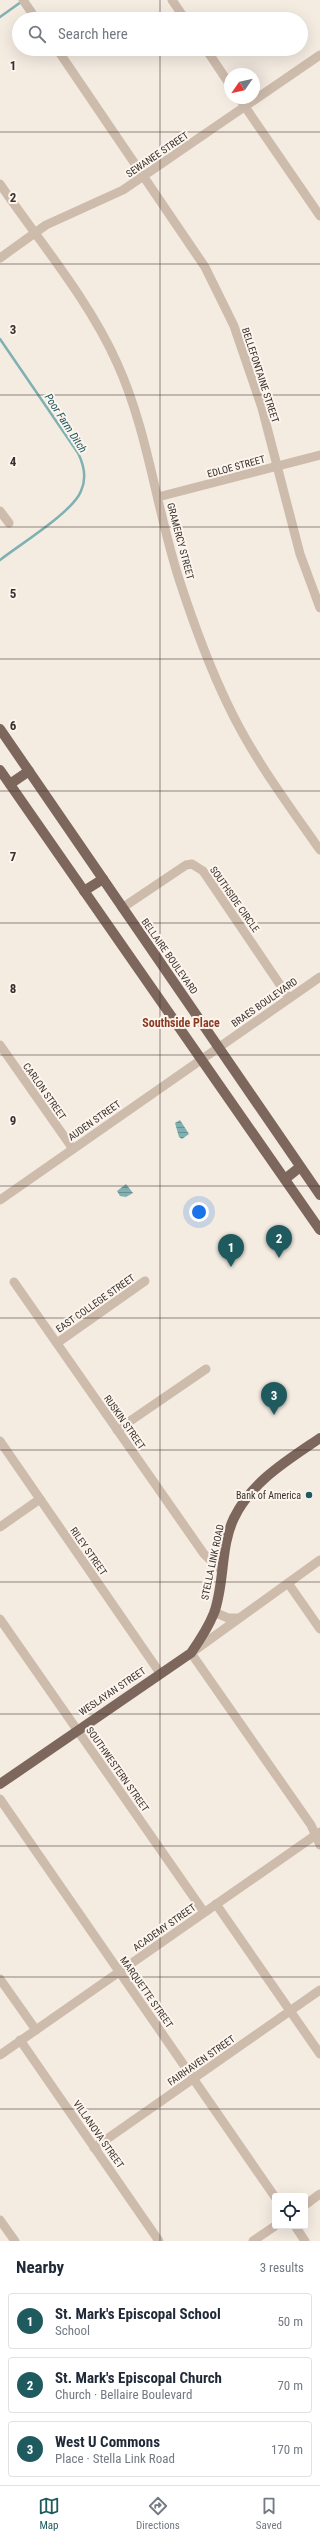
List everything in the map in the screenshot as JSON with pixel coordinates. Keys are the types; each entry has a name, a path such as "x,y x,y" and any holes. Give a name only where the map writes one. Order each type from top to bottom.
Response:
{"main road":[{"name":"BELLAIRE BOULEVARD","path":"0,729 320,1195"},
{"path":"0,770 320,1230"},
{"path":"10,784 29,771"},
{"path":"84,891 102,879"},
{"path":"284,1179 300,1167"},
{"name":"STELLA LINK ROAD","path":"191,1653 205,1633 214,1612 234,1518 247,1498 268,1475 320,1438"},
{"name":"WESLAYAN STREET","path":"0,1784 191,1653"}],"street":[{"path":"23,0 31,12"},
{"path":"172,0 180,12"},
{"name":"SEWANEE STREET","path":"0,258 46,225 107,199 144,176 320,55"},
{"name":"BELLEFONTAINE STREET","path":"62,56 205,268 234,326 262,408 300,554 320,608"},
{"path":"211,56 224,76"},
{"path":"243,104 320,216"},
{"name":"GRAMERCY STREET","path":"0,184 87,308 117,363 139,425 181,584 202,648 228,706 269,777 320,850"},
{"name":"EDLOE STREET","path":"158,498 320,455"},
{"path":"0,510 9,523"},
{"name":"SOUTHSIDE CIRCLE","path":"122,908 186,865 198,867 289,998"},
{"name":"BRAES BOULEVARD","path":"201,1059 320,977"},
{"name":"CARLON STREET","path":"0,1045 73,1149"},
{"name":"AUDEN STREET","path":"0,1200 201,1059"},
{"name":"EAST COLLEGE STREET","path":"57,1343 145,1281"},
{"name":"RUSKIN STREET","path":"14,1282 204,1554 222,1571"},
{"path":"117,1430 206,1369"},
{"name":"RILEY STREET","path":"0,1441 160,1673"},
{"path":"0,1527 40,1500"},
{"name":"WESLAYAN STREET","path":"191,1653 320,1560"},
{"path":"288,1583 320,1629"},
{"path":"214,1612 228,1618 238,1618"},
{"name":"SOUTHWESTERN STREET","path":"0,1619 204,1912"},
{"path":"191,1653 318,1833 320,1845"},
{"name":"MARQUETTE STREET","path":"0,1799 272,2193"},
{"name":"ACADEMY STREET","path":"0,2055 318,1833"},
{"path":"216,1904 320,2054"},
{"path":"0,1979 36,2030"},
{"name":"FAIRHAVEN STREET","path":"94,2148 320,1990"},
{"name":"VILLANOVA STREET","path":"20,2040 159,2241"},
{"path":"308,2203 320,2194"},
{"path":"0,2220 15,2241"},
{"path":"253,2241 272,2228"},
{"path":"297,2229 305,2241"}],"water":[{"path":"180,1120 189,1134 182,1139 179,1137 175,1123"},
{"path":"126,1184 133,1193 126,1197 120,1196 117,1191"}],"waterway":[{"path":"0,17 21,2"},
{"name":"Poor Farm Ditch","path":"0,339 78,453 82,462 84,476 81,491 68,509 45,528 0,560"}],"place":[{"name":"St. Mark's Episcopal Church","path":"279,1258"},
{"name":"St. Mark's Episcopal School","path":"231,1267"},
{"name":"West U Commons","path":"274,1415"},
{"name":"Bank of America","path":"309,1495"}],"district":[{"name":"Southside Place","path":"181,1023"}]}
